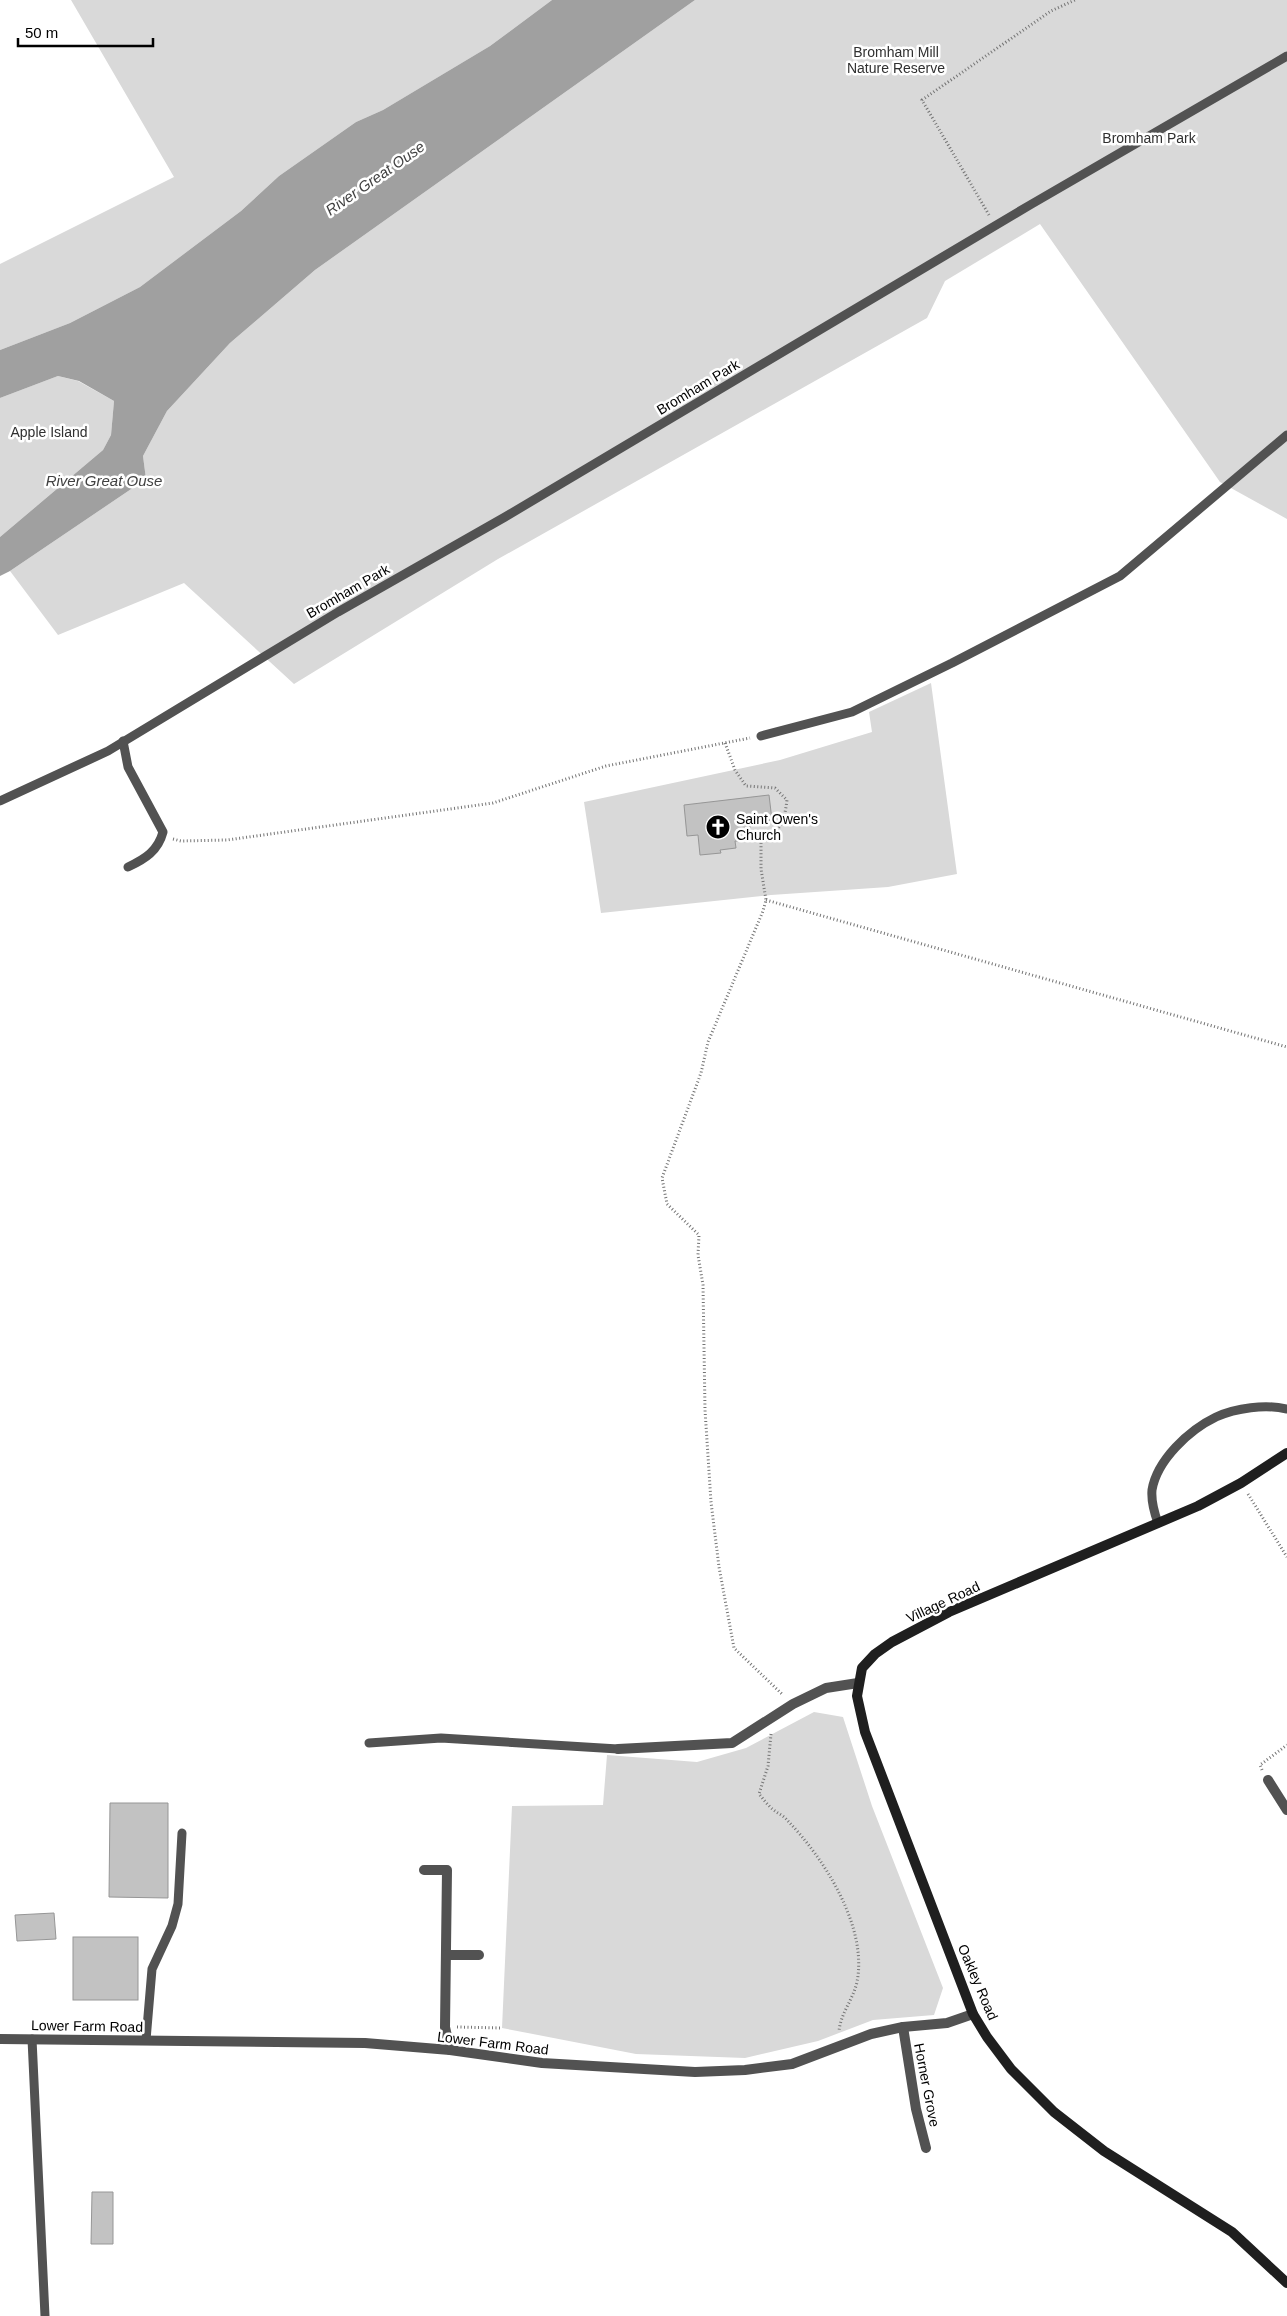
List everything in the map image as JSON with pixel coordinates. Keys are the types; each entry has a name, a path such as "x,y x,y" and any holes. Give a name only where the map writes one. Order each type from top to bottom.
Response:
{"street":[{"name":"Village Road","path":"858,1683 862,1668 875,1654 892,1642 949,1612 1198,1506 1241,1483 1287,1453"},
{"path":"618,1749 732,1743 793,1704 826,1688 858,1683"},
{"name":"Oakley Road","path":"858,1683 857,1696 865,1732 973,2014 1011,2069 1054,2112 1104,2150 1232,2232 1287,2282"},
{"path":"1268,1780 1287,1810"},
{"path":"424,1870 448,1870 446,2026 450,2050"},
{"path":"446,1955 479,1956"},
{"name":"Lower Farm Road","path":"0,2039 365,2043 450,2050 542,2063 695,2072 745,2070 792,2064 839,2048 871,2034 903,2027 947,2023 973,2014"},
{"name":"Horner Grove","path":"903,2027 916,2110 926,2148"}],"lane":[{"name":"Bromham Park","path":"0,801 123,742 338,612 676,417 995,226 1287,56"},
{"path":"760,736 852,712 952,663 1120,576 1287,435"},
{"path":"123,742 128,767 163,832 160,841 152,853 128,867"},
{"path":"1158,1524 1152,1505 1155,1477 1167,1458 1182,1442 1216,1418 1235,1411 1261,1407 1287,1409"},
{"path":"369,1743 441,1738 618,1749"},
{"path":"146,2040 152,1969 172,1926 178,1904 182,1833"},
{"path":"32,2039 45,2316"}],"path":[{"path":"995,226 922,100 1051,11 1075,0"},
{"path":"163,832 171,838 181,841 226,840 492,803 606,766 760,736"},
{"path":"724,743 735,770 746,786 775,788 787,800 785,820 774,834 761,842 761,869 766,900 763,911 708,1042 701,1073 662,1178 667,1204 699,1234 698,1255 703,1285 705,1410 711,1502 719,1567 734,1648 793,1704"},
{"path":"766,900 1287,1046"},
{"path":"1241,1483 1287,1557"},
{"path":"769,1720 771,1740 768,1766 760,1794 773,1810 786,1818 818,1857 847,1908 858,1953 857,1983 840,2024 839,2048"},
{"path":"1268,1780 1260,1766 1287,1745"},
{"path":"446,2026 502,2028"}],"green space":[{"path":"71,0 552,0 490,46 383,110 356,122 279,176 241,211 140,287 70,323 0,350 0,264 174,177"},
{"name":"Bromham Mill Nature Reserve","path":"695,0 1287,0 1287,519 1220,482 1040,224 945,281 927,318 498,559 294,684 184,583 58,635 10,571 146,479 143,456 167,411 230,343 315,270"},
{"name":"Apple Island","path":"58,376 78,381 114,401 111,435 103,450 0,537 0,398"},
{"path":"931,683 957,874 888,887 771,895 601,913 584,802 780,760 872,732 869,712"},
{"path":"814,1712 843,1717 872,1806 943,1988 934,2015 873,2020 818,2041 745,2058 636,2054 502,2028 512,1806 603,1805 607,1755 697,1762 746,1748"}],"water":[{"name":"River Great Ouse","path":"552,0 695,0 315,270 230,343 167,411 143,456 146,479 0,576 0,537 103,450 111,435 114,401 79,381 58,376 0,398 0,350 70,323 140,287 241,211 279,176 356,122 383,110 490,46"}],"building":[{"name":"Saint Owen's Church","path":"769,795 772,820 750,823 750,830 738,832 739,841 735,841 736,848 720,850 721,853 700,855 698,835 687,836 684,805"},
{"path":"110,1803 168,1803 168,1898 109,1897"},
{"path":"54,1913 56,1939 17,1941 15,1915"},
{"path":"73,1937 138,1937 138,2000 73,2000"},
{"path":"92,2192 113,2192 113,2244 91,2244"}],"place":[{"name":"Saint Owen's Church","path":"718,827"}]}
